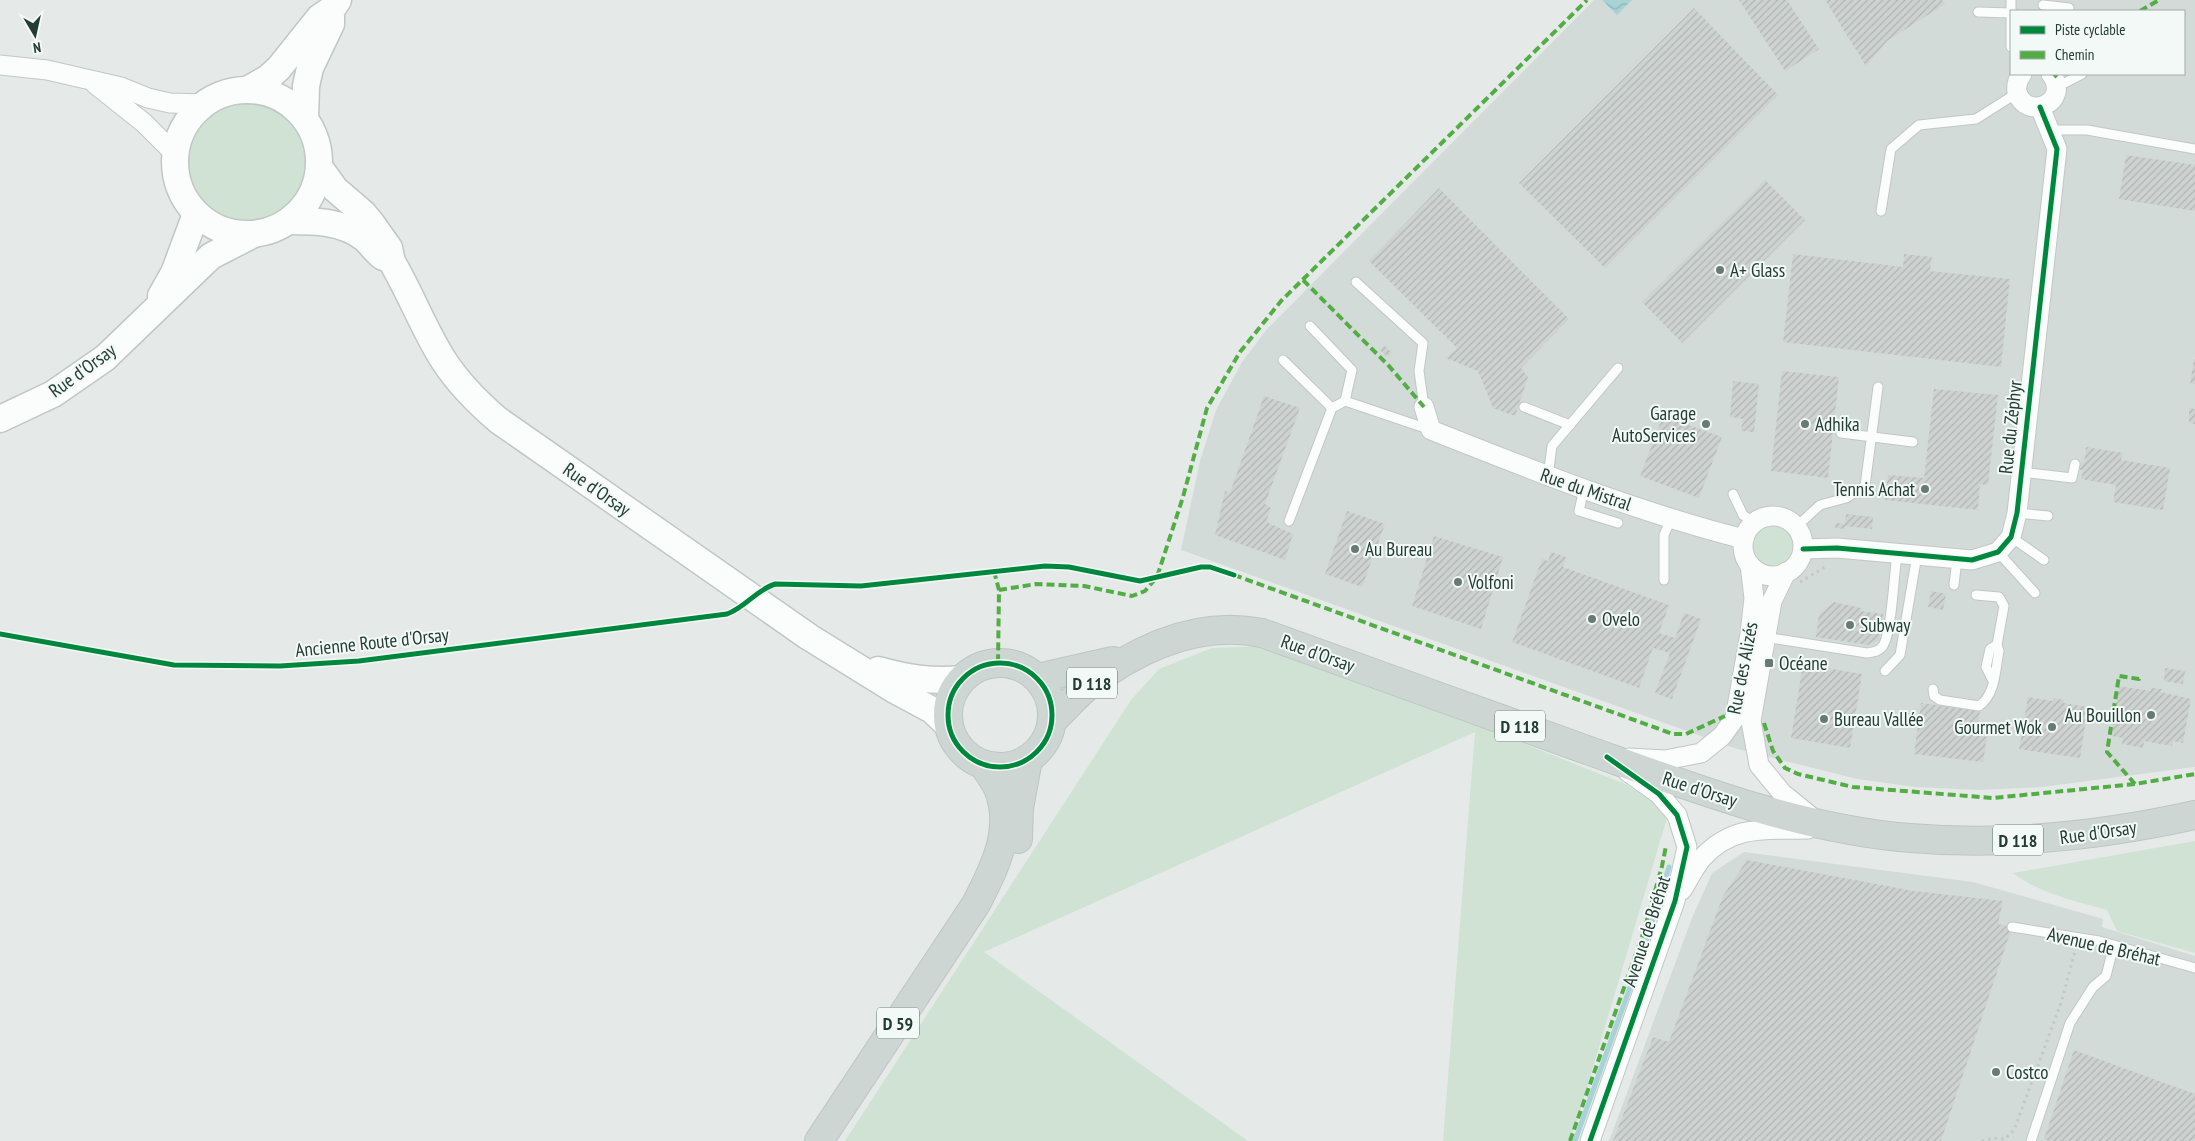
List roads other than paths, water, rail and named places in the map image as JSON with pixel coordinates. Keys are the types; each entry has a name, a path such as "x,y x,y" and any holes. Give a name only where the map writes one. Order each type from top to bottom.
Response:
{"main road":[{"path":"247,90 268,78 294,52 319,18 336,4"},
{"path":"306,119 306,86 310,68 331,24 336,4"},
{"path":"155,308 184,284 211,256 252,235 273,230 289,221 308,201 315,188 320,168 319,150 314,134 306,119 287,101 269,93 247,90 223,93 204,104 190,117 180,135 175,154 175,176 182,194 196,214 212,226 231,233 252,235"},
{"name":"Rue d'Orsay","path":"320,168 335,189 363,213 372,224 388,248 392,262 443,360 461,385 480,405 498,420 809,637 856,664 893,690 932,710 948,725"},
{"path":"155,308 174,273 196,214"},
{"path":"289,221 324,222 350,230 362,237 380,255 392,262"},
{"name":"Rue d'Orsay","path":"0,419 53,394 105,358 155,308"},
{"name":"Rue d'Orsay","path":"1038,678 1138,654 1195,632 1241,628 1262,632 1718,796 1831,826 1909,838 2003,841 2060,838 2156,824 2195,815"},
{"name":"Rue d'Orsay","path":"1052,721 1087,686 1138,654"},
{"path":"998,662 1026,669 1038,678 1050,698 1052,721 1042,748 1028,759 1014,765 999,767 984,765 971,759 960,750 952,738 948,725 948,708 952,692 961,679 972,670 984,664 998,662"},
{"name":"Rue d'Orsay","path":"856,664 914,679 937,681 961,679"},
{"name":"D 59","path":"976,904 1006,869 1018,838 1019,808 1028,759"},
{"name":"D 59","path":"819,1141 976,904 996,865 1004,837 1002,808 998,789 984,765"}],"street":[{"path":"0,66 47,70 170,103 204,104"},
{"path":"2021,75 2017,82 2018,93 2024,103 2029,106 2040,107 2054,98 2054,80"},
{"path":"90,80 144,123 175,154"},
{"name":"Rue du Zéphyr","path":"1998,552 2011,538 2017,513 2057,149 2040,107"},
{"path":"1424,407 1431,430"},
{"name":"Rue du Mistral","path":"1431,430 1584,489 1671,518 1744,539"},
{"path":"1781,517 1796,527 1800,534 1803,549 1792,578 1767,575 1750,565 1746,557 1744,539 1754,523 1762,518 1781,517"},
{"path":"1803,549 1837,548 1972,560 1998,552"},
{"name":"Rue des Alizés","path":"1607,757 1664,760 1701,753 1722,736 1735,718 1750,634 1754,598 1750,565"},
{"name":"Rue des Alizés","path":"1792,578 1772,601 1764,637 1751,721 1759,765 1782,793 1831,826"},
{"name":"Avenue de Bréhat","path":"1590,1141 1675,901 1687,847 1677,816 1659,794 1607,757"},
{"name":"Avenue de Bréhat","path":"1675,901 1702,858 1722,839 1741,832 1755,830 1831,826"}],"lane":[{"path":"2043,5 2069,8"},
{"path":"1978,12 2010,12"},
{"path":"2054,80 2077,75"},
{"path":"1882,211 1891,150 1919,125 1976,119 2018,93"},
{"path":"2049,130 2087,130 2195,148"},
{"path":"1356,282 1423,343 1419,371 1424,407"},
{"path":"1290,521 1332,408 1344,401 1352,370 1310,326"},
{"path":"1284,360 1332,408"},
{"path":"1548,476 1552,446 1618,368"},
{"path":"1796,527 1820,505 1846,498 1865,486 1878,387"},
{"name":"Rue du Mistral","path":"1344,401 1431,430"},
{"path":"1524,407 1570,426"},
{"path":"1841,433 1913,442"},
{"path":"2020,472 2072,478 2075,464"},
{"path":"1584,489 1578,511 1618,523"},
{"path":"1733,494 1743,515 1754,523"},
{"path":"2017,513 2048,516"},
{"path":"1664,580 1664,535 1671,518"},
{"path":"2011,538 2044,560"},
{"path":"1998,552 2035,593"},
{"path":"1764,637 1867,653 1877,651 1884,645 1897,554"},
{"path":"1885,671 1900,655 1917,555"},
{"path":"1954,585 1958,559"},
{"path":"1933,689 1934,696 1940,700 1979,706 1988,700 1999,651 1997,645 2004,606 1999,597 1976,595"},
{"name":"Avenue de Bréhat","path":"2012,927 2114,945 2195,968"},
{"path":"2031,1141 2070,1023 2093,987 2106,976 2114,945"}],"water":[{"path":"1602,0 1632,0 1617,15"}],"waterway":[{"path":"1575,1141 1642,954 1669,867"}],"place":[{"name":"A+ Glass","path":"1720,270"},
{"name":"Garage AutoServices","path":"1706,424"},
{"name":"Adhika","path":"1805,424"},
{"name":"Tennis Achat","path":"1925,489"},
{"name":"Au Bureau","path":"1355,549"},
{"name":"Volfoni","path":"1458,582"},
{"name":"Ovelo","path":"1592,619"},
{"name":"Subway","path":"1850,625"},
{"name":"Océane","path":"1769,663"},
{"name":"Au Bouillon","path":"2151,715"},
{"name":"Bureau Vallée","path":"1824,719"},
{"name":"Gourmet Wok","path":"2052,727"},
{"name":"Costco","path":"1996,1072"}]}
